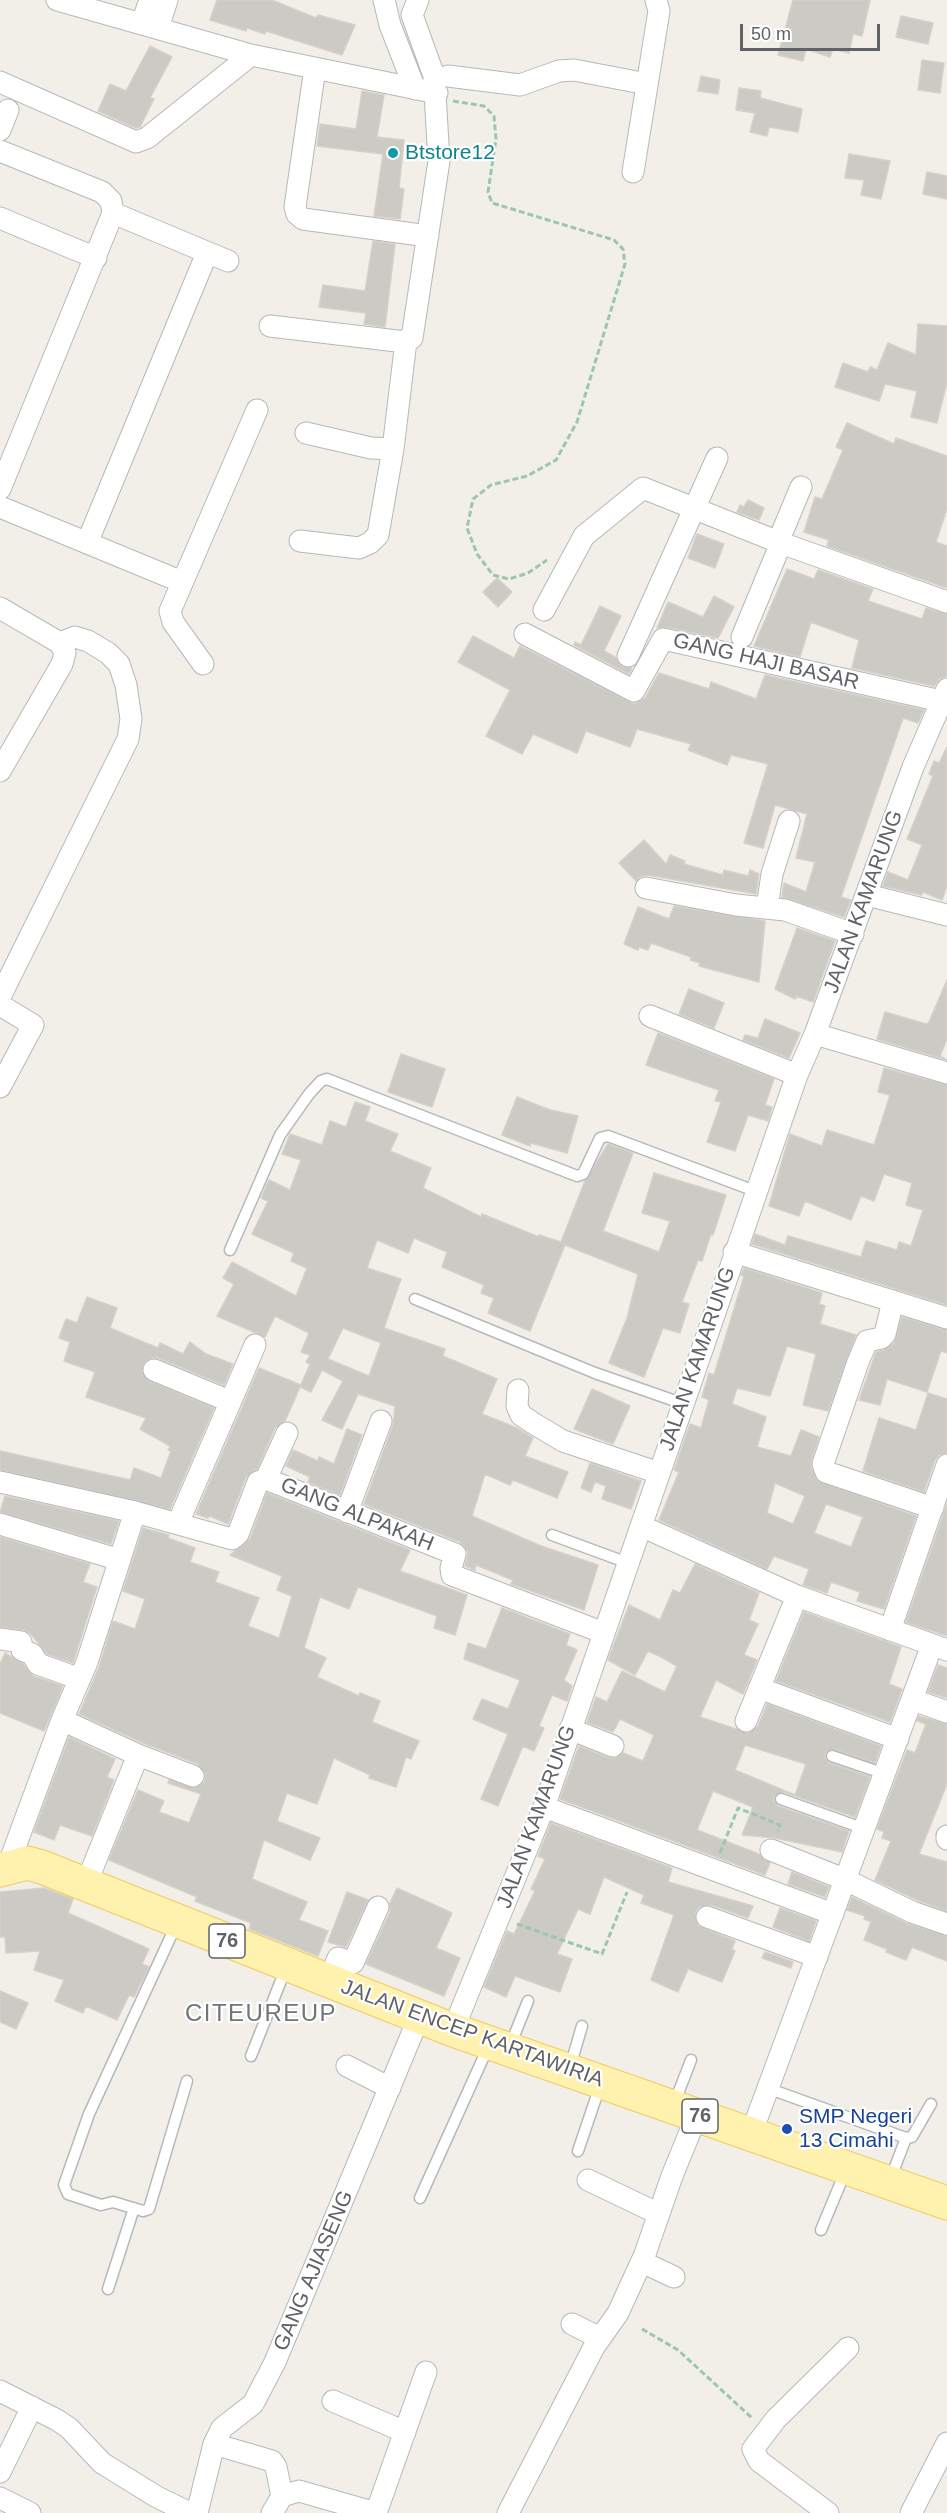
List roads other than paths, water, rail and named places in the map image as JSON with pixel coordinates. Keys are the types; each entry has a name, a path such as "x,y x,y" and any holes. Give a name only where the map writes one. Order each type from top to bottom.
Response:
{"main road":[{"name":"JALAN ENCEP KARTAWIRIA","path":"4,1868 27,1863 86,1884 453,2030 947,2203"}],"street":[{"path":"57,0 251,55 415,89 441,90 520,85 559,71 574,70 647,84"},
{"path":"150,0 150,25"},
{"path":"150,25 167,0"},
{"path":"384,0 390,25 415,89"},
{"path":"300,541 359,548 370,543 378,535 393,449 406,341 414,332 439,161 441,90 412,15 418,0"},
{"path":"633,172 659,11 656,0"},
{"path":"217,45 230,62 230,71"},
{"path":"0,82 136,142 147,138 251,55"},
{"path":"315,69 295,207 297,214 303,219 428,236"},
{"path":"0,130 8,110"},
{"path":"0,151 102,192 111,201 113,213 0,489"},
{"path":"113,213 228,261"},
{"path":"0,218 96,258"},
{"path":"87,543 207,253"},
{"path":"270,326 406,341"},
{"path":"203,664 170,615 182,582 257,410"},
{"path":"306,433 371,448 393,449"},
{"path":"628,656 717,458"},
{"path":"742,637 801,487"},
{"path":"544,610 584,536 643,488 780,542 947,602"},
{"path":"0,507 182,582"},
{"path":"0,608 60,643 65,653 62,664 0,771"},
{"name":"GANG HAJI BASAR","path":"525,634 634,691 663,639 944,695"},
{"path":"0,997 128,739 131,718 126,685 119,664 108,653 75,637 60,643"},
{"name":"JALAN KAMARUNG","path":"453,2030 544,1807 684,1404 755,1191 797,1075 815,1034 944,695"},
{"path":"767,908 772,874 789,822"},
{"path":"646,888 785,910 853,934"},
{"path":"867,895 947,915"},
{"path":"0,1005 33,1025 0,1087"},
{"path":"650,1016 797,1075"},
{"path":"815,1034 947,1072"},
{"path":"735,1252 947,1318"},
{"path":"893,1300 885,1334 881,1338 867,1341 858,1362 824,1464 826,1472 933,1508"},
{"path":"178,1523 255,1345"},
{"path":"154,1370 229,1401"},
{"path":"518,1390 517,1406 521,1415 533,1424 563,1441 659,1473"},
{"path":"347,1512 381,1421"},
{"path":"266,1479 287,1433"},
{"path":"890,1630 947,1465"},
{"name":"GANG ALPAKAH","path":"0,1482 135,1512 235,1539 258,1482 266,1479 455,1554 451,1568 452,1575 604,1633"},
{"path":"4,1868 80,1679 135,1512"},
{"path":"0,1524 120,1560"},
{"path":"641,1526 797,1596 940,1648 913,1700 750,2134"},
{"path":"746,1720 797,1596"},
{"path":"0,1639 21,1642 22,1650 32,1654 38,1664 80,1679"},
{"path":"759,1688 898,1739"},
{"path":"913,1700 947,1712"},
{"path":"62,1720 138,1755 193,1776"},
{"path":"570,1729 613,1746"},
{"path":"86,1884 138,1755"},
{"path":"544,1807 833,1914"},
{"path":"771,1850 846,1880 912,1912 947,1924"},
{"path":"328,1981 338,1958 353,1963 378,1907"},
{"path":"706,1917 817,1957"},
{"name":"GANG AJIASENG","path":"197,2513 214,2444 222,2428 253,2404 275,2362 419,2017"},
{"path":"347,2066 390,2088"},
{"path":"508,2513 600,2338 618,2313 642,2262 659,2214 685,2111"},
{"path":"588,2180 659,2214"},
{"path":"642,2262 674,2277"},
{"path":"572,2324 600,2338"},
{"path":"828,2513 754,2456 753,2449 766,2431 848,2348"},
{"path":"214,2444 272,2461 297,2502 376,2513 426,2372"},
{"path":"0,2391 69,2428 102,2463 155,2505 190,2513"},
{"path":"333,2401 405,2432"},
{"path":"0,2472 32,2407"},
{"path":"911,2513 947,2445"},
{"path":"0,2498 30,2513"}],"lane":[{"path":"230,1250 280,1135 309,1094 321,1081 327,1079 578,1176 583,1174 600,1138 608,1136 755,1191"},
{"path":"416,1299 595,1373 684,1404"},
{"path":"552,1535 628,1563"},
{"path":"832,1756 885,1774"},
{"path":"781,1799 865,1829"},
{"path":"178,1921 89,2114 64,2185 68,2194 95,2204 113,2202 147,2211 187,2081"},
{"path":"251,2056 287,1965"},
{"path":"420,2198 499,2046 528,2001"},
{"path":"569,2071 582,2026"},
{"path":"685,2111 691,2060"},
{"path":"578,2151 602,2082"},
{"path":"767,2088 906,2138 912,2138 931,2104"},
{"path":"890,2182 906,2138"},
{"path":"820,2230 847,2167"},
{"path":"108,2289 134,2208"}],"place":[{"name":"Btstore12","path":"393,153"},
{"name":"SMP Negeri 13 Cimahi","path":"787,2129"}],"district":[{"name":"CITEUREUP","path":"261,2014"}]}
